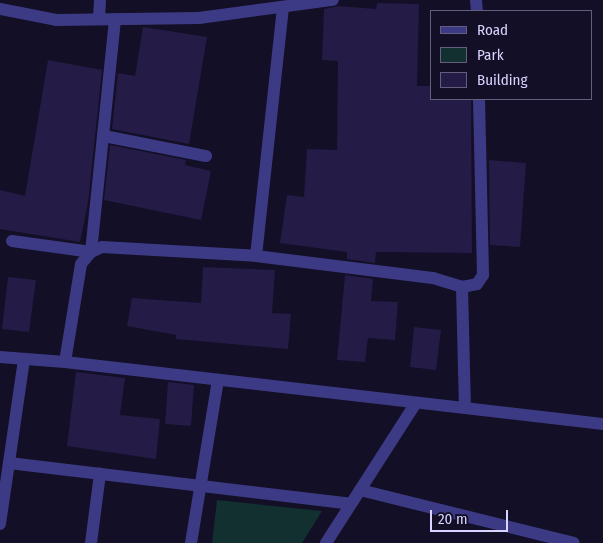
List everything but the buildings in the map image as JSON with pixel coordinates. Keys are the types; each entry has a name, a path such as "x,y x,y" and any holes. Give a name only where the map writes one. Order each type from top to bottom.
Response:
{"street":[{"path":"98,19 100,0"},
{"path":"0,9 56,20 199,18 257,5 283,7 333,0"},
{"path":"256,256 283,7"},
{"path":"65,362 81,264 90,252 104,136 115,19"},
{"path":"12,241 90,252 102,247 256,256 433,278 462,287 477,284 484,275 479,100"},
{"path":"104,136 206,156"},
{"path":"462,287 464,408"},
{"path":"0,357 65,362 603,424"},
{"path":"0,524 24,358"},
{"path":"191,543 218,380"},
{"path":"326,543 416,403"},
{"path":"9,463 351,504"},
{"path":"91,543 100,474"},
{"path":"360,490 574,543"}],"green space":[{"path":"217,500 322,511 302,543 212,543"}]}
